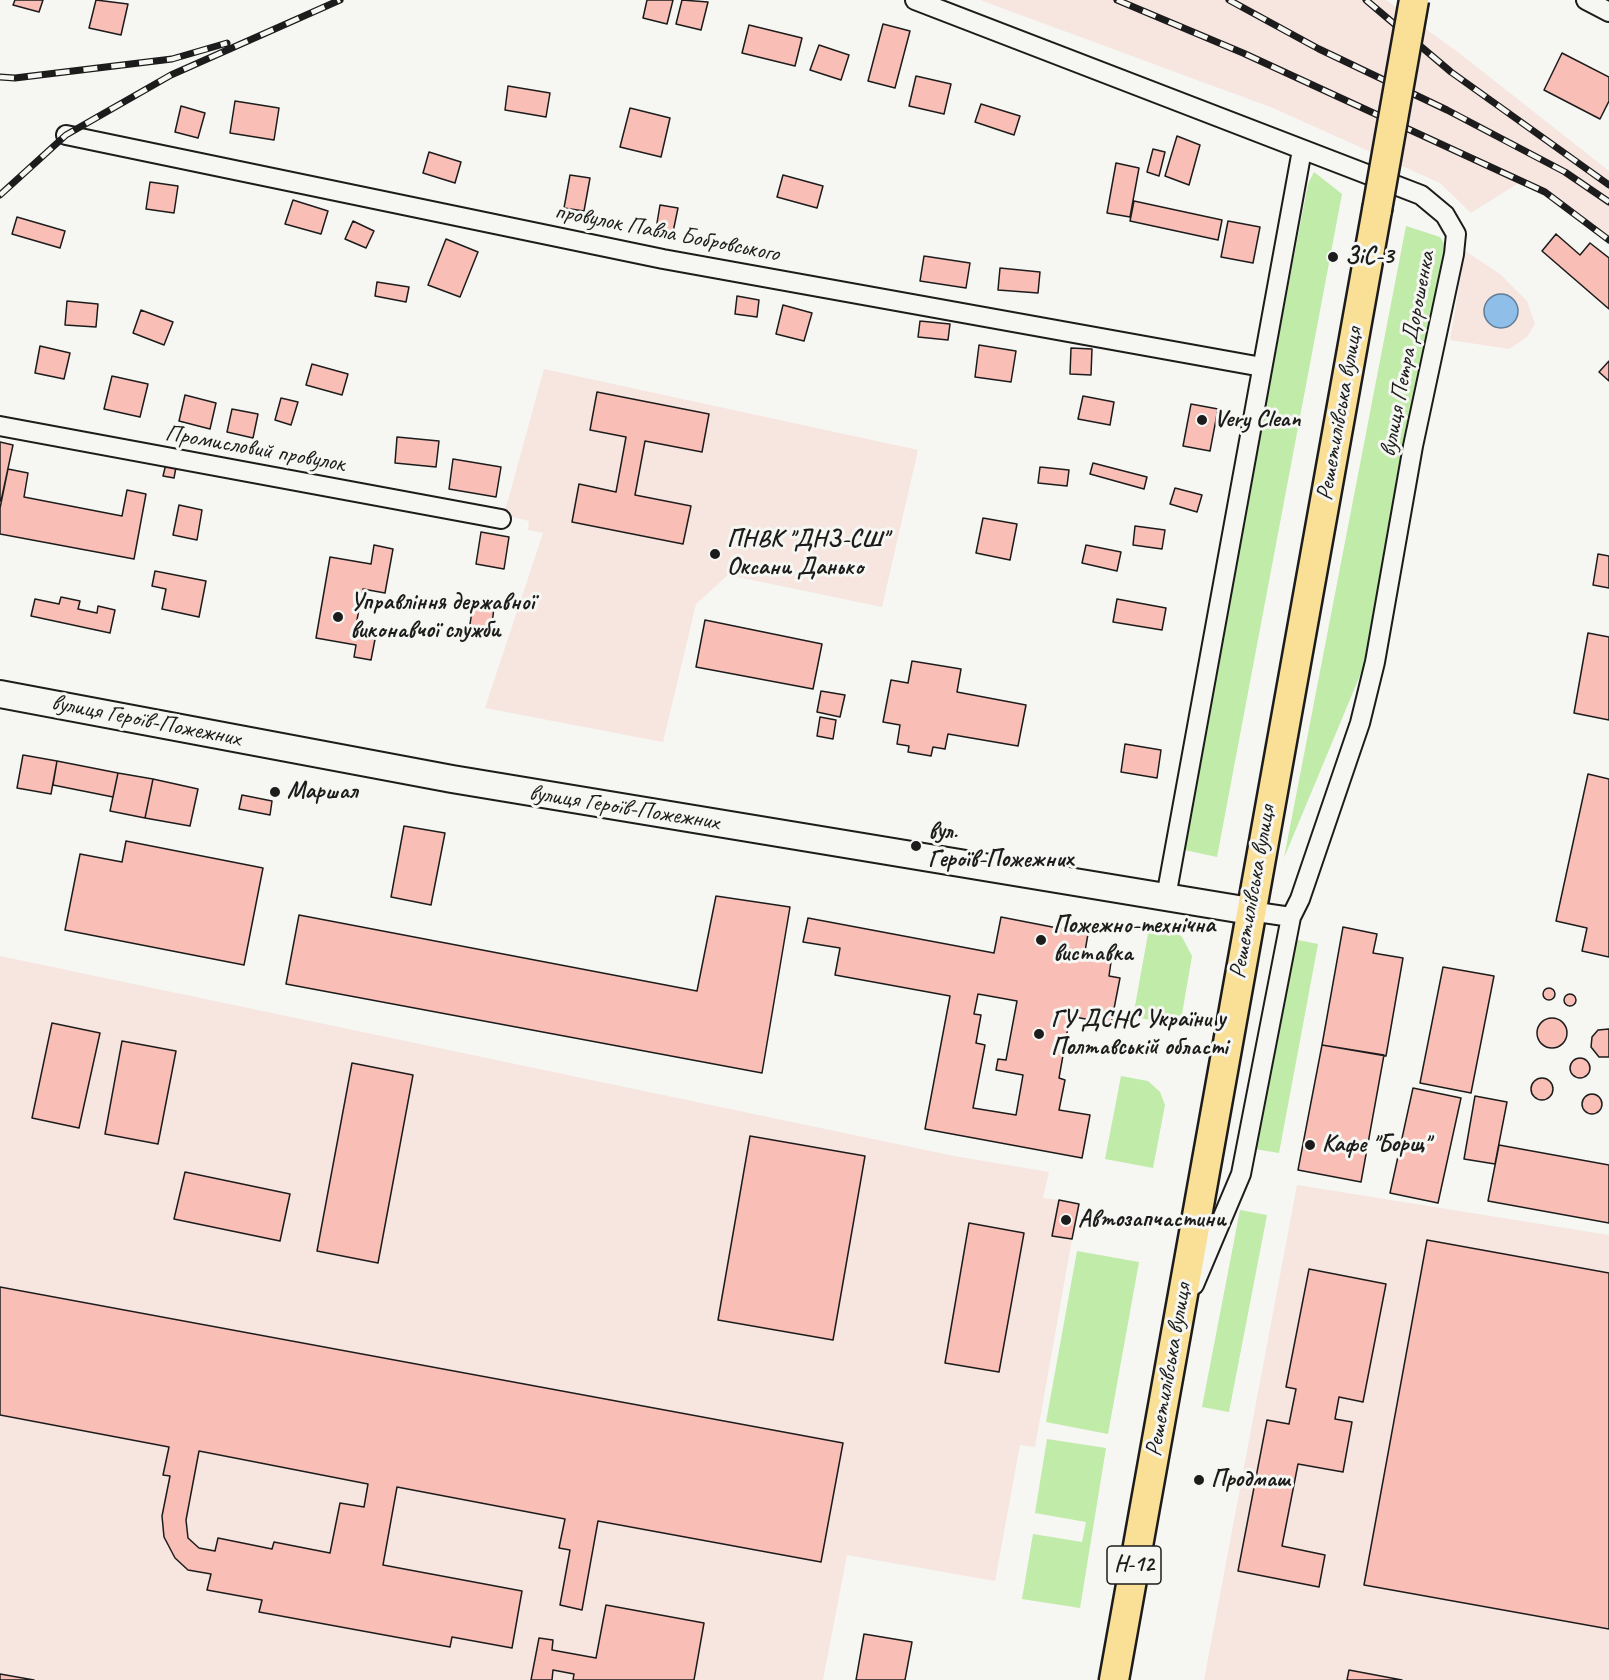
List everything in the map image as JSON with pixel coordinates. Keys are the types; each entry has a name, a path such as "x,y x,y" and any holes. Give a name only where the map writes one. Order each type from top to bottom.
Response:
{"main road":[{"name":"Решетилівська вулиця","path":"1114,1680 1414,0"}],"street":[{"name":"вулиця Петра Дорошенка","path":"915,0 1421,195 1445,215 1456,234 1454,254 1413,446 1375,662 1347,762 1291,918 1241,1173 1176,1325"},
{"path":"1586,0 1609,12"},
{"name":"провулок Павла Бобровського","path":"66,135 663,259 1262,367"},
{"path":"1166,897 1302,150"},
{"name":"Промисловий провулок","path":"0,426 501,519"},
{"name":"вулиця Героїв-Пожежних","path":"0,694 452,779 1250,911"},
{"path":"1250,911 1291,918"}],"shaded area":[{"path":"980,0 1386,0 1459,53 1609,171 1609,244 1545,194 1520,182 1471,213 1440,183 1273,108"},
{"path":"1465,251 1500,274 1527,301 1535,324 1527,337 1509,349 1450,340"},
{"name":"ПНВК \"ДНЗ-СШ\" Оксани Данько","path":"544,369 918,450 882,607 728,575 696,604 663,742 485,708 543,533 528,530 529,521 504,515"},
{"path":"0,956 954,1156 1049,1172 1043,1198 1059,1200 1052,1235 1072,1239 1035,1447 1020,1445 995,1581 847,1555 823,1680 0,1680"},
{"path":"1297,1185 1609,1235 1609,1680 1204,1680"}],"green space":[{"path":"1314,172 1342,194 1217,857 1180,849 1308,184"},
{"path":"1406,226 1440,237 1445,245 1366,661 1284,858"},
{"path":"1150,923 1167,926 1182,937 1192,956 1182,1014 1169,1023 1133,1017"},
{"path":"1293,939 1318,944 1279,1153 1255,1149"},
{"path":"1121,1076 1148,1081 1160,1092 1165,1105 1153,1168 1105,1159"},
{"path":"1240,1210 1267,1215 1229,1412 1202,1407"},
{"path":"1077,1251 1139,1262 1108,1434 1046,1422"},
{"path":"1047,1439 1106,1448 1080,1608 1022,1599 1033,1534 1082,1542 1086,1522 1035,1513"}],"water":[{"path":"1501,294 1513,299 1518,311 1513,323 1501,328 1489,323 1484,311 1489,299"}],"building":[{"path":"15,0 43,0 39,12 13,5"},
{"path":"96,0 128,4 121,35 89,28"},
{"path":"647,0 673,0 667,24 643,18"},
{"path":"682,0 708,2 701,30 676,24"},
{"path":"883,24 910,31 895,88 868,81"},
{"path":"749,25 802,38 795,66 742,53"},
{"path":"819,45 849,55 841,80 810,70"},
{"path":"1562,53 1609,77 1609,101 1600,119 1544,90"},
{"path":"916,76 951,84 944,114 909,106"},
{"path":"508,86 550,93 546,117 505,110"},
{"path":"235,101 279,108 274,140 230,133"},
{"path":"981,104 1020,116 1014,135 975,122"},
{"path":"181,106 205,113 198,138 175,132"},
{"path":"630,108 670,118 661,157 620,147"},
{"path":"1177,136 1200,145 1189,185 1165,176"},
{"path":"1153,149 1165,152 1159,176 1147,172"},
{"path":"429,152 461,162 455,183 423,173"},
{"path":"1116,163 1139,168 1130,217 1107,213"},
{"path":"570,175 590,178 584,211 564,208"},
{"path":"783,175 823,186 817,208 777,197"},
{"path":"150,182 178,186 174,213 146,209"},
{"path":"293,200 328,211 321,234 285,224"},
{"path":"1134,201 1222,220 1218,240 1130,221"},
{"path":"660,205 678,208 673,232 656,229"},
{"path":"17,217 65,231 60,248 12,234"},
{"path":"353,221 374,231 366,248 345,239"},
{"path":"1228,221 1260,227 1253,263 1221,257"},
{"path":"1556,234 1580,255 1590,243 1609,258 1609,309 1542,251"},
{"path":"446,239 478,252 460,297 428,285"},
{"path":"924,256 970,263 966,288 920,281"},
{"path":"1000,268 1040,272 1038,293 998,290"},
{"path":"377,282 409,287 406,302 375,296"},
{"path":"737,296 759,300 757,317 735,314"},
{"path":"67,301 98,304 96,327 65,325"},
{"path":"783,305 812,313 804,341 776,334"},
{"path":"141,310 173,322 164,345 133,333"},
{"path":"920,321 950,324 948,340 918,337"},
{"path":"979,345 1016,351 1011,382 975,377"},
{"path":"40,346 70,353 64,379 35,373"},
{"path":"1071,348 1092,349 1091,375 1070,374"},
{"path":"1609,361 1609,381 1599,372"},
{"path":"312,364 348,374 342,395 306,385"},
{"path":"112,376 148,384 140,417 104,409"},
{"path":"597,392 709,414 702,452 645,441 635,495 691,506 683,544 572,522 579,484 616,492 626,437 590,430"},
{"path":"185,395 216,403 210,429 179,421"},
{"path":"1083,396 1114,402 1110,425 1078,419"},
{"path":"281,398 298,402 291,425 275,420"},
{"name":"Very Clean","path":"1191,404 1218,409 1210,451 1183,446"},
{"path":"232,409 258,414 253,438 227,432"},
{"path":"397,437 439,441 436,467 395,463"},
{"path":"0,442 13,445 1,501 0,501"},
{"path":"453,459 501,467 496,497 449,489"},
{"path":"167,460 177,462 174,478 163,476"},
{"path":"1093,463 1147,477 1144,489 1090,474"},
{"path":"1040,467 1069,470 1067,486 1038,483"},
{"path":"8,469 28,473 24,497 122,516 127,490 146,494 134,559 0,534 0,508"},
{"path":"1175,488 1202,495 1197,512 1170,504"},
{"path":"179,505 202,510 197,540 173,535"},
{"path":"983,518 1017,524 1010,560 976,553"},
{"path":"1135,526 1165,530 1162,549 1133,545"},
{"path":"481,532 509,537 504,569 476,564"},
{"path":"374,545 393,549 385,593 363,589 356,625 377,629 371,660 354,657 356,645 316,638 330,557 371,564"},
{"path":"1086,545 1121,552 1117,571 1082,563"},
{"path":"1598,554 1609,556 1609,588 1593,585"},
{"path":"155,571 206,581 199,617 162,609 166,589 152,586"},
{"path":"61,597 80,601 78,609 97,613 98,606 115,610 110,633 31,616 35,599 59,604"},
{"path":"1117,599 1166,608 1162,630 1113,622"},
{"path":"473,604 494,607 491,634 469,631"},
{"path":"705,620 822,644 813,689 696,667"},
{"path":"1588,633 1609,637 1609,720 1574,713"},
{"path":"912,661 961,669 957,692 1026,705 1018,746 948,734 945,749 933,747 931,756 908,752 909,746 897,744 900,725 883,722 891,680 908,683"},
{"path":"821,691 845,695 840,717 817,712"},
{"path":"820,717 836,720 833,739 817,736"},
{"path":"1125,744 1161,750 1157,778 1121,772"},
{"path":"23,755 57,761 51,794 17,788"},
{"path":"57,761 118,773 113,797 53,785"},
{"path":"118,773 153,779 145,818 110,811"},
{"path":"1588,774 1609,779 1609,957 1582,951 1587,928 1556,921"},
{"path":"153,779 198,789 190,826 145,818"},
{"path":"242,795 272,801 270,815 239,809"},
{"path":"404,826 445,833 431,905 391,897"},
{"path":"126,841 263,868 244,965 65,930 80,854 122,862"},
{"path":"716,896 790,907 762,1073 286,984 299,915 697,991"},
{"name":"ГУ ДСНС України у Полтавській області","path":"1001,917 1088,934 1084,957 1111,962 1109,976 1120,978 1111,1024 1070,1016 1059,1078 1065,1080 1059,1110 1090,1115 1082,1158 925,1129 950,996 835,975 840,948 803,942 808,918 994,953","holes":["978,994 1017,1001 1006,1060 998,1059 996,1070 1023,1075 1016,1115 973,1108 985,1045 976,1043 981,1015 974,1014"]},
{"path":"1343,927 1377,934 1373,953 1403,958 1386,1056 1322,1045"},
{"path":"1443,967 1494,976 1471,1093 1420,1083"},
{"path":"1551,988 1555,994 1551,1000 1547,1000 1543,992"},
{"path":"1572,994 1576,1000 1572,1006 1568,1006 1564,998"},
{"path":"1552,1018 1558,1019 1566,1027 1566,1039 1558,1047 1552,1048 1546,1047 1538,1039 1537,1033 1538,1027 1546,1019"},
{"path":"52,1023 100,1033 79,1128 32,1118"},
{"path":"1609,1029 1609,1057 1599,1057 1591,1047 1592,1037 1598,1030"},
{"path":"122,1041 176,1051 158,1144 105,1134"},
{"path":"1322,1045 1384,1055 1361,1182 1298,1170"},
{"path":"1580,1058 1587,1061 1590,1068 1587,1075 1580,1078 1573,1075 1570,1068 1573,1061"},
{"path":"352,1063 413,1075 378,1263 317,1251"},
{"path":"1542,1078 1552,1085 1553,1089 1546,1099 1542,1100 1532,1093 1531,1089 1538,1079"},
{"path":"1413,1088 1461,1098 1438,1203 1390,1193"},
{"path":"1592,1094 1599,1097 1602,1104 1599,1111 1592,1114 1585,1111 1582,1104 1585,1097"},
{"path":"1475,1096 1507,1102 1495,1164 1464,1159"},
{"path":"750,1136 865,1156 833,1340 718,1320"},
{"path":"1499,1145 1609,1165 1609,1223 1488,1201"},
{"path":"185,1172 290,1194 280,1241 174,1219"},
{"name":"Автозапчастини","path":"1059,1200 1079,1204 1072,1239 1052,1236"},
{"path":"969,1223 1024,1233 999,1372 945,1363"},
{"path":"1427,1240 1609,1273 1609,1629 1364,1585"},
{"path":"1309,1269 1386,1284 1363,1402 1339,1397 1335,1419 1352,1422 1343,1472 1298,1464 1282,1546 1325,1555 1319,1587 1238,1571 1267,1420 1289,1424 1296,1389 1286,1387"},
{"path":"0,1287 843,1443 821,1562 598,1521 582,1610 560,1605 570,1550 559,1548 565,1519 397,1487 383,1565 522,1591 512,1648 452,1637 450,1647 259,1612 262,1600 207,1590 211,1574 188,1570 175,1558 164,1537 162,1516 170,1476 163,1475 169,1447 0,1415","holes":["199,1451 368,1484 364,1507 340,1503 330,1553 274,1542 272,1549 218,1538 215,1551 199,1548 188,1538 186,1520"]},
{"path":"606,1605 704,1623 694,1680 573,1680 574,1674 553,1670 552,1680 531,1680 539,1638 553,1640 552,1650 596,1658"},
{"path":"864,1634 912,1642 905,1680 856,1680"},
{"path":"1349,1670 1402,1680 1347,1680"},
{"path":"0,1674 34,1680 0,1680"}],"railway":[{"path":"0,195 66,135 171,75 340,0"},
{"path":"1117,0 1243,53 1545,192 1609,240"},
{"path":"1229,0 1319,49 1447,110 1565,172 1609,202"},
{"path":"1366,0 1451,72 1609,185"},
{"path":"0,77 15,78 172,59 227,43"}],"place":[{"name":"ЗіС-3","path":"1333,257"},
{"name":"Very Clean","path":"1202,420"},
{"name":"ПНВК \"ДНЗ-СШ\" Оксани Данько","path":"715,554"},
{"name":"Управління державної виконавчої служби","path":"338,617"},
{"name":"Маршал","path":"275,792"},
{"name":"вул. Героїв-Пожежних","path":"916,846"},
{"name":"Пожежно-технічна виставка","path":"1041,940"},
{"name":"ГУ ДСНС України у Полтавській області","path":"1039,1034"},
{"name":"Кафе \"Борщ\"","path":"1310,1145"},
{"name":"Автозапчастини","path":"1066,1220"},
{"name":"Продмаш","path":"1199,1480"}]}
